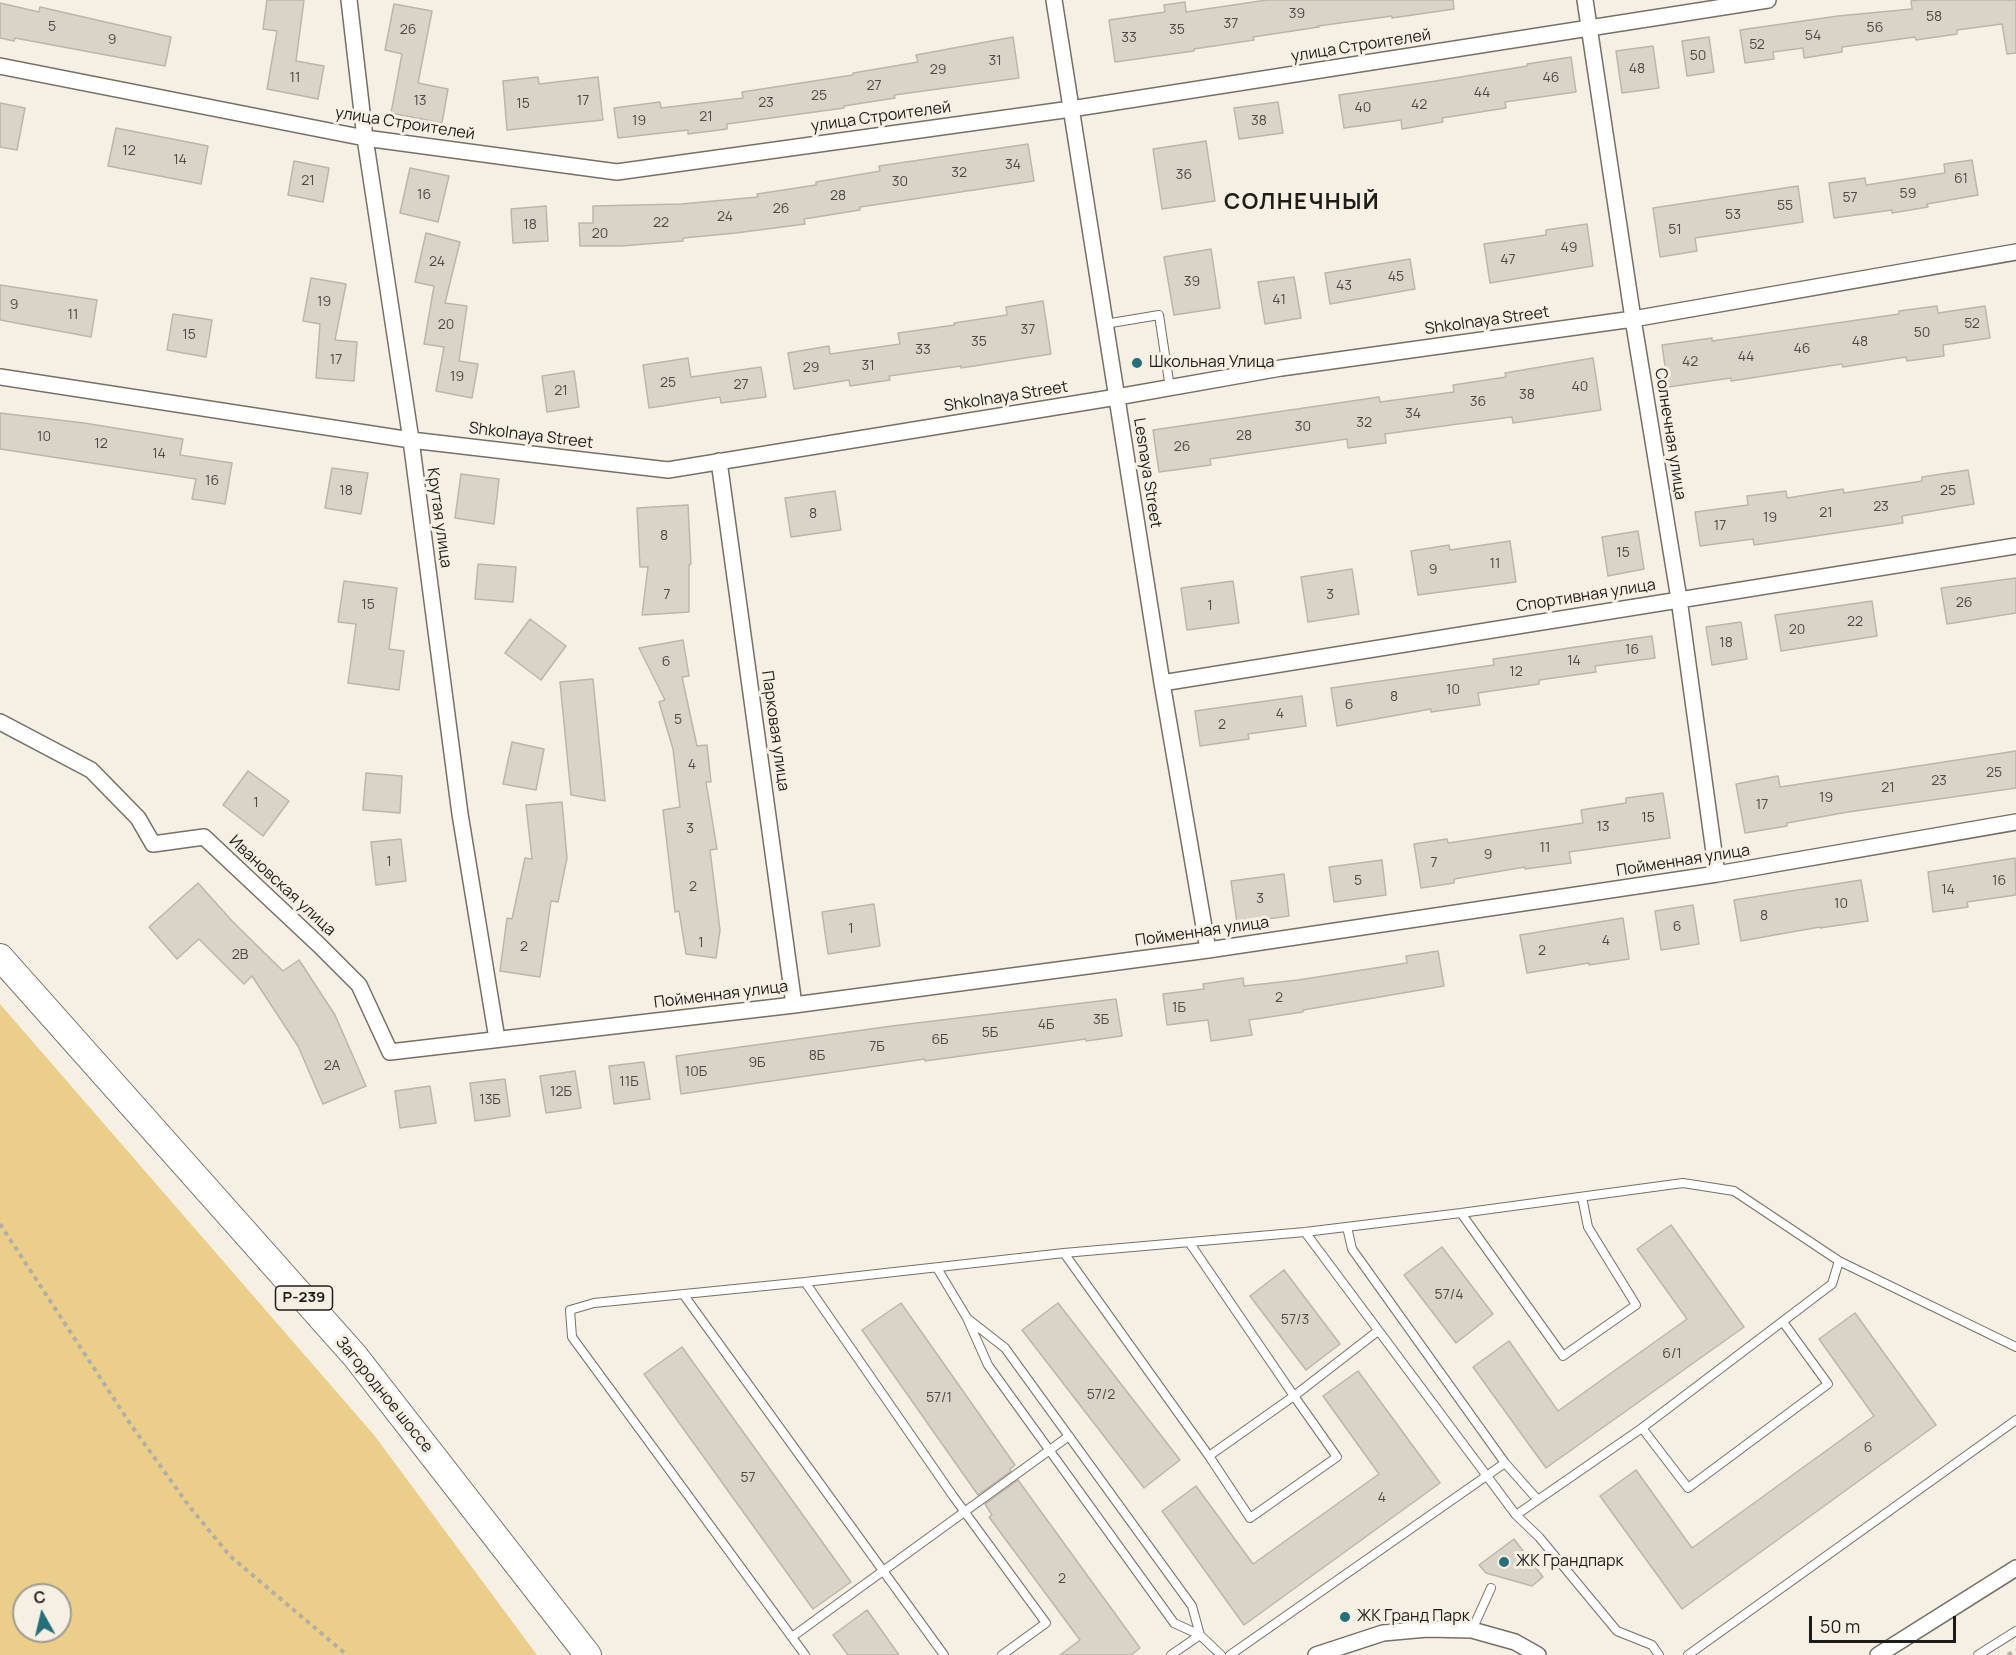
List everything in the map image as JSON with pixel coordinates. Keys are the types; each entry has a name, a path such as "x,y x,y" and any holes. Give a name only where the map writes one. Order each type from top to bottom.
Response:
{"highway":[{"name":"Загородное шоссе","path":"0,957 355,1356 588,1655"}],"street":[{"name":"Крутая улица","path":"349,0 365,138 411,440 460,814 497,1039"},
{"name":"Lesnaya Street","path":"1054,0 1162,683 1208,950"},
{"name":"Солнечная улица","path":"1585,0 1633,319 1680,599 1717,874"},
{"name":"улица Строителей","path":"0,66 365,138 617,172 1071,109 1768,0"},
{"name":"Shkolnaya Street","path":"0,377 411,440 668,470 1281,368 1633,319 2016,252"},
{"name":"Парковая улица","path":"719,462 794,1005"},
{"name":"Спортивная улица","path":"1162,683 2016,546"},
{"name":"Ивановская улица","path":"0,722 91,770 138,818 153,844 204,837 359,985 390,1052"},
{"name":"Пойменная улица","path":"390,1052 794,1005 1208,950 1717,874 2016,822"},
{"path":"1878,1655 2016,1568"},
{"path":"1316,1655 1383,1633 1427,1629 1472,1630 1515,1642 1538,1655"}],"lane":[{"path":"1105,324 1159,315 1170,388"},
{"path":"805,1655 572,1337 570,1310 594,1303 1064,1253 1305,1232 1683,1183 1734,1191 1839,1261 2016,1347"},
{"path":"1461,1213 1563,1356 1636,1305 1588,1227 1582,1197"},
{"path":"1347,1227 1352,1249 1505,1463 1537,1500"},
{"path":"1305,1232 1516,1515 1539,1537 1617,1631 1652,1645 1659,1655"},
{"path":"1064,1253 1209,1456 1250,1518 1337,1457 1189,1242"},
{"path":"1516,1515 1642,1428 1832,1284 1839,1261"},
{"path":"937,1268 967,1318 988,1365 1174,1623 1200,1635 1221,1655"},
{"path":"805,1282 964,1511 1046,1623 1002,1655"},
{"path":"683,1294 944,1655"},
{"path":"967,1318 1005,1348 1192,1606 1200,1635"},
{"path":"1642,1428 1688,1488 1819,1391 1828,1384 1783,1322"},
{"path":"1209,1456 1294,1396 1378,1331"},
{"path":"1688,1655 2016,1420"},
{"path":"792,1637 1069,1436"},
{"path":"1230,1655 1505,1463"},
{"path":"1472,1630 1491,1588"},
{"path":"1978,1655 2016,1631"},
{"path":"1171,1655 1200,1635"}],"path":[{"path":"0,1224 131,1425 189,1506 230,1556 348,1655"},
{"path":"2008,1655 2016,1650"}],"shaded area":[{"path":"0,1004 374,1435 537,1655 0,1655"}],"building":[{"path":"267,0 304,0 296,61 324,66 318,99 267,89 277,31 263,29"},
{"path":"1267,0 1453,0 1454,9 1318,26 1253,37 1254,40 1194,49 1194,51 1115,62 1109,20 1165,12 1164,5 1185,2 1186,12"},
{"path":"2016,0 2016,53 2007,54 2002,24 1957,30 1957,34 1916,40 1915,37 1842,47 1842,52 1804,58 1803,48 1773,52 1774,59 1745,63 1740,30 1838,16 1912,9 1911,1"},
{"path":"0,3 39,12 40,7 171,37 165,66 15,38 14,41 0,38"},
{"path":"394,4 432,11 418,83 448,89 442,123 391,113 402,54 385,50"},
{"path":"1013,37 1019,78 894,95 895,98 844,106 844,108 727,124 727,129 688,134 688,130 618,138 614,108 660,102 661,108 743,98 742,92 853,75 853,73 918,62 916,55"},
{"path":"1709,37 1714,72 1687,76 1682,41"},
{"path":"1653,46 1659,88 1622,93 1616,51"},
{"path":"1571,57 1576,92 1505,102 1506,108 1442,118 1443,122 1402,129 1401,120 1344,128 1339,95 1436,81"},
{"path":"538,77 539,84 598,77 603,120 507,130 503,81"},
{"path":"1278,102 1283,133 1239,139 1234,108"},
{"path":"0,103 25,108 17,150 0,147"},
{"path":"116,128 208,146 201,184 108,166"},
{"path":"1206,141 1215,201 1162,209 1153,149"},
{"path":"1028,144 1034,181 860,207 860,210 804,219 805,224 683,238 683,241 621,246 580,246 579,223 593,223 593,206 681,204 758,197 757,194 816,185 816,182 880,171 879,166"},
{"path":"1972,160 1978,195 1892,213 1892,210 1834,218 1829,183 1865,178 1866,185 1945,173 1944,164"},
{"path":"294,161 329,168 323,202 288,195"},
{"path":"410,168 449,176 438,222 400,213"},
{"path":"1798,186 1803,222 1695,238 1697,251 1660,257 1653,208"},
{"path":"546,206 548,241 513,243 511,209"},
{"path":"1587,224 1593,266 1490,283 1484,244 1546,235 1546,230"},
{"path":"426,233 460,242 445,303 467,306 459,361 478,364 472,398 436,391 444,347 424,344 434,286 415,282"},
{"path":"1211,249 1220,308 1174,315 1164,257"},
{"path":"1410,259 1415,289 1330,304 1325,273"},
{"path":"1294,277 1301,318 1265,324 1258,282"},
{"path":"311,278 346,284 335,340 357,342 354,381 316,378 320,324 303,321"},
{"path":"0,285 97,300 91,337 0,320"},
{"path":"1043,301 1051,354 889,376 890,380 850,386 849,380 794,389 788,353 829,346 830,354 900,344 898,333 1007,315 1006,307"},
{"path":"1937,306 1938,313 1985,306 1990,338 1943,345 1944,356 1907,361 1906,357 1843,367 1842,364 1731,381 1731,378 1668,387 1662,345 1712,338 1712,341 1899,314 1899,311"},
{"path":"173,314 212,320 206,357 167,350"},
{"path":"688,358 691,377 761,367 766,397 721,403 720,397 649,408 643,365"},
{"path":"1593,358 1601,410 1513,423 1512,417 1385,434 1386,443 1348,448 1347,439 1210,459 1211,465 1159,472 1153,430 1379,397 1380,402 1454,392 1453,385 1506,377 1505,373"},
{"path":"574,371 579,407 547,412 542,376"},
{"path":"0,413 84,423 183,439 180,455 232,463 225,504 192,499 196,479 0,449"},
{"path":"332,468 368,473 361,514 325,508"},
{"path":"1968,470 1974,504 1902,516 1903,523 1754,545 1753,539 1700,546 1695,512 1748,505 1747,496 1786,491 1787,498 1843,489 1844,493 1922,481 1922,477"},
{"path":"461,474 499,479 494,524 455,518"},
{"path":"835,491 841,530 791,537 785,498"},
{"path":"688,505 691,564 689,565 689,612 642,615 648,567 640,567 637,508"},
{"path":"1638,531 1644,569 1608,576 1602,537"},
{"path":"1510,541 1516,582 1418,595 1411,551 1449,545 1450,550"},
{"path":"478,564 516,567 513,602 475,599"},
{"path":"1352,569 1359,614 1308,622 1301,577"},
{"path":"2016,578 2016,613 1947,624 1941,588"},
{"path":"344,581 397,588 389,649 404,651 399,690 348,683 356,624 338,622"},
{"path":"1233,581 1239,623 1187,630 1181,588"},
{"path":"1872,601 1877,636 1781,651 1775,615"},
{"path":"530,619 566,646 541,680 505,653"},
{"path":"1741,622 1747,659 1712,665 1706,627"},
{"path":"1652,636 1655,658 1595,666 1596,672 1539,680 1539,684 1478,693 1480,705 1431,712 1431,709 1337,726 1331,688 1494,665 1493,659"},
{"path":"683,640 689,676 682,677 697,746 707,745 711,782 706,782 717,849 710,850 720,930 716,958 686,954 679,911 675,912 663,810 680,807 673,749 659,702 665,700 639,648"},
{"path":"593,679 605,801 571,795 560,682"},
{"path":"1302,696 1306,726 1248,734 1249,739 1200,746 1195,711"},
{"path":"512,742 544,749 536,790 503,784"},
{"path":"2016,751 2016,788 1848,812 1745,833 1736,784 1778,776 1780,787"},
{"path":"248,771 289,801 263,836 223,805"},
{"path":"366,773 402,776 400,813 363,810"},
{"path":"1663,793 1670,838 1569,852 1571,863 1525,869 1525,867 1454,879 1454,883 1421,888 1414,844 1447,839 1448,843 1583,823 1581,810 1626,803 1626,798"},
{"path":"562,802 567,858 558,902 551,901 540,977 500,971 507,918 512,919 525,858 532,859 526,805"},
{"path":"401,839 406,881 376,885 371,842"},
{"path":"2015,858 2016,895 1967,902 1968,907 1933,912 1928,872"},
{"path":"1382,860 1386,895 1334,902 1329,867"},
{"path":"1284,874 1289,916 1237,923 1231,881"},
{"path":"1861,880 1868,921 1741,941 1734,900"},
{"path":"198,883 233,922 283,971 299,960 335,1015 366,1086 323,1104 298,1046 252,976 244,984 199,939 177,959 149,927"},
{"path":"874,904 880,946 828,954 822,912"},
{"path":"1693,905 1699,944 1661,950 1655,911"},
{"path":"1623,918 1629,959 1527,973 1520,935"},
{"path":"1438,951 1444,986 1249,1020 1252,1035 1211,1041 1208,1020 1167,1025 1163,994 1204,989 1203,984 1243,978 1244,986 1407,963 1406,956"},
{"path":"1116,999 1122,1036 925,1061 925,1059 681,1094 676,1056 892,1026"},
{"path":"644,1062 650,1099 614,1104 609,1066"},
{"path":"575,1071 581,1108 546,1113 540,1076"},
{"path":"505,1079 510,1116 475,1121 470,1083"},
{"path":"430,1086 436,1123 400,1128 395,1091"},
{"path":"1671,1225 1744,1327 1546,1468 1473,1367 1509,1341 1558,1411 1687,1319 1637,1249"},
{"path":"1442,1247 1493,1314 1456,1343 1404,1275"},
{"path":"1284,1270 1340,1344 1306,1370 1250,1296"},
{"path":"901,1303 1015,1465 1010,1469 1011,1471 978,1495 862,1330"},
{"path":"1058,1303 1180,1460 1144,1488 1022,1330"},
{"path":"1855,1313 1936,1425 1682,1609 1600,1496 1636,1470 1692,1548 1874,1416 1819,1339"},
{"path":"682,1347 851,1582 813,1609 644,1374"},
{"path":"1358,1371 1440,1483 1244,1625 1162,1511 1196,1486 1253,1564 1379,1474 1323,1396"},
{"path":"1018,1480 1140,1648 1131,1655 1060,1655 1080,1640 989,1517 992,1515 985,1504"},
{"path":"1514,1539 1543,1577 1532,1586 1486,1573 1479,1565"},
{"path":"867,1610 899,1655 848,1655 833,1635"}],"place":[{"name":"Школьная Улица","path":"1137,363"},
{"name":"ЖК Грандпарк","path":"1504,1562"},
{"name":"ЖК Гранд Парк","path":"1345,1617"}],"district":[{"name":"СОЛНЕЧНЫЙ","path":"1302,203"}]}
